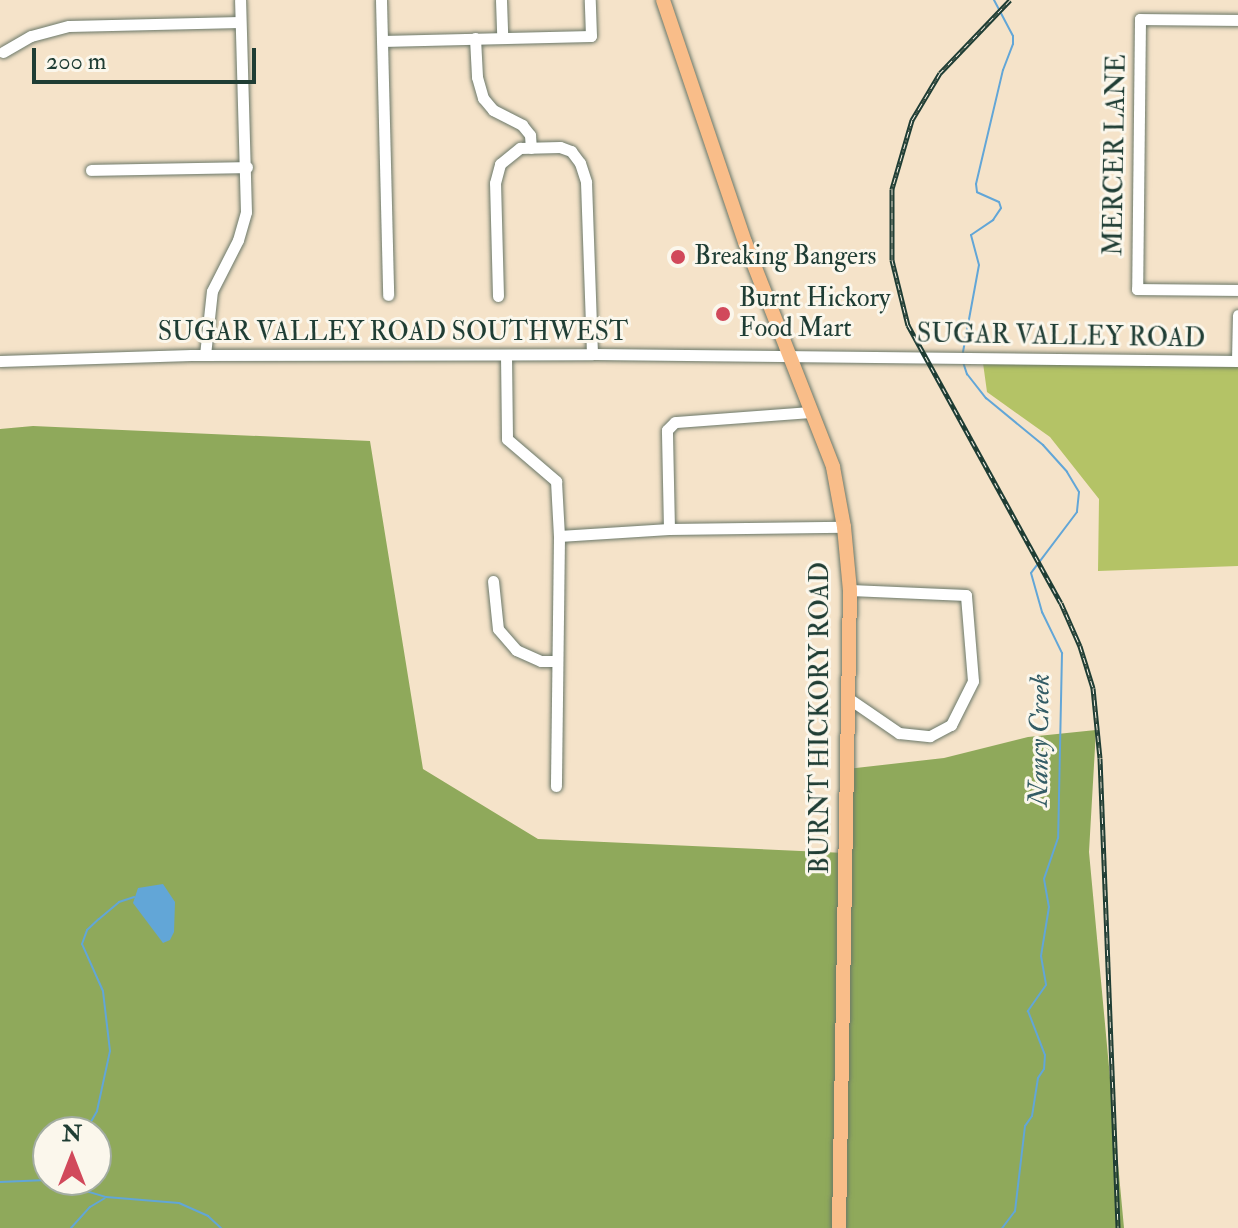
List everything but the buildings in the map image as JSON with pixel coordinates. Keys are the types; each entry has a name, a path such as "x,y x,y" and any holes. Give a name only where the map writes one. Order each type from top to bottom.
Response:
{"main road":[{"name":"BURNT HICKORY ROAD","path":"663,0 787,354 833,467 844,527 850,590 839,1228"}],"street":[{"path":"205,355 212,291 244,226 247,167 240,0"},
{"path":"381,0 388,295"},
{"path":"501,0 502,36"},
{"path":"382,41 591,36 590,0"},
{"name":"MERCER LANE","path":"1238,20 1140,19 1137,289 1238,290"},
{"path":"3,52 31,36 69,26 240,22"},
{"path":"475,38 478,87 483,98 493,110 522,125 530,135 531,148"},
{"path":"498,296 496,172 511,152 560,147 571,151 583,170 592,354"},
{"path":"91,170 247,167"},
{"path":"1237,361 1238,315"},
{"name":"SUGAR VALLEY ROAD SOUTHWEST","path":"0,361 205,355 787,354"},
{"name":"SUGAR VALLEY ROAD","path":"787,354 1237,361"},
{"path":"506,355 507,439 556,481 559,536 556,786"},
{"path":"669,529 667,430 682,419 812,412"},
{"path":"559,536 669,529 844,527"},
{"path":"493,581 498,629 516,650 541,661 556,661"},
{"path":"848,698 899,733 930,736 951,725 973,681 966,595 850,590"}],"green space":[{"path":"983,363 1238,367 1238,566 1098,571 1099,499 1050,437 987,392"},
{"path":"33,426 370,441 423,769 538,839 845,853 847,769 944,758 1028,737 1096,730 1089,852 1124,1228 0,1228 0,429"}],"water":[{"path":"163,884 175,902 174,932 170,940 163,943 133,903 138,888"}],"waterway":[{"name":"Nancy Creek","path":"963,352 979,265 971,235 993,220 1001,208 999,202 977,192 976,184 1003,70 1013,44 1013,36 994,0"},
{"name":"Nancy Creek","path":"963,362 967,374 986,398 1043,445 1067,472 1079,492 1077,512 1031,573 1042,612 1062,653 1058,838 1044,879 1049,907 1041,956 1046,985 1028,1011 1045,1055 1044,1069 1038,1078 1032,1116 1025,1126 1015,1211 1002,1228"},
{"path":"94,1116 110,1051 103,991 82,944 87,930 99,919 119,902 134,897"},
{"path":"0,1182 32,1181"},
{"path":"103,1196 179,1203 208,1216 221,1228"},
{"path":"71,1228 90,1207 105,1198"}],"railway":[{"path":"1010,0 940,73 912,120 892,189 892,260 908,325 1061,603 1080,646 1093,688 1100,758 1118,1228"}],"place":[{"name":"Breaking Bangers","path":"678,257"},
{"name":"Burnt Hickory Food Mart","path":"723,314"}]}
